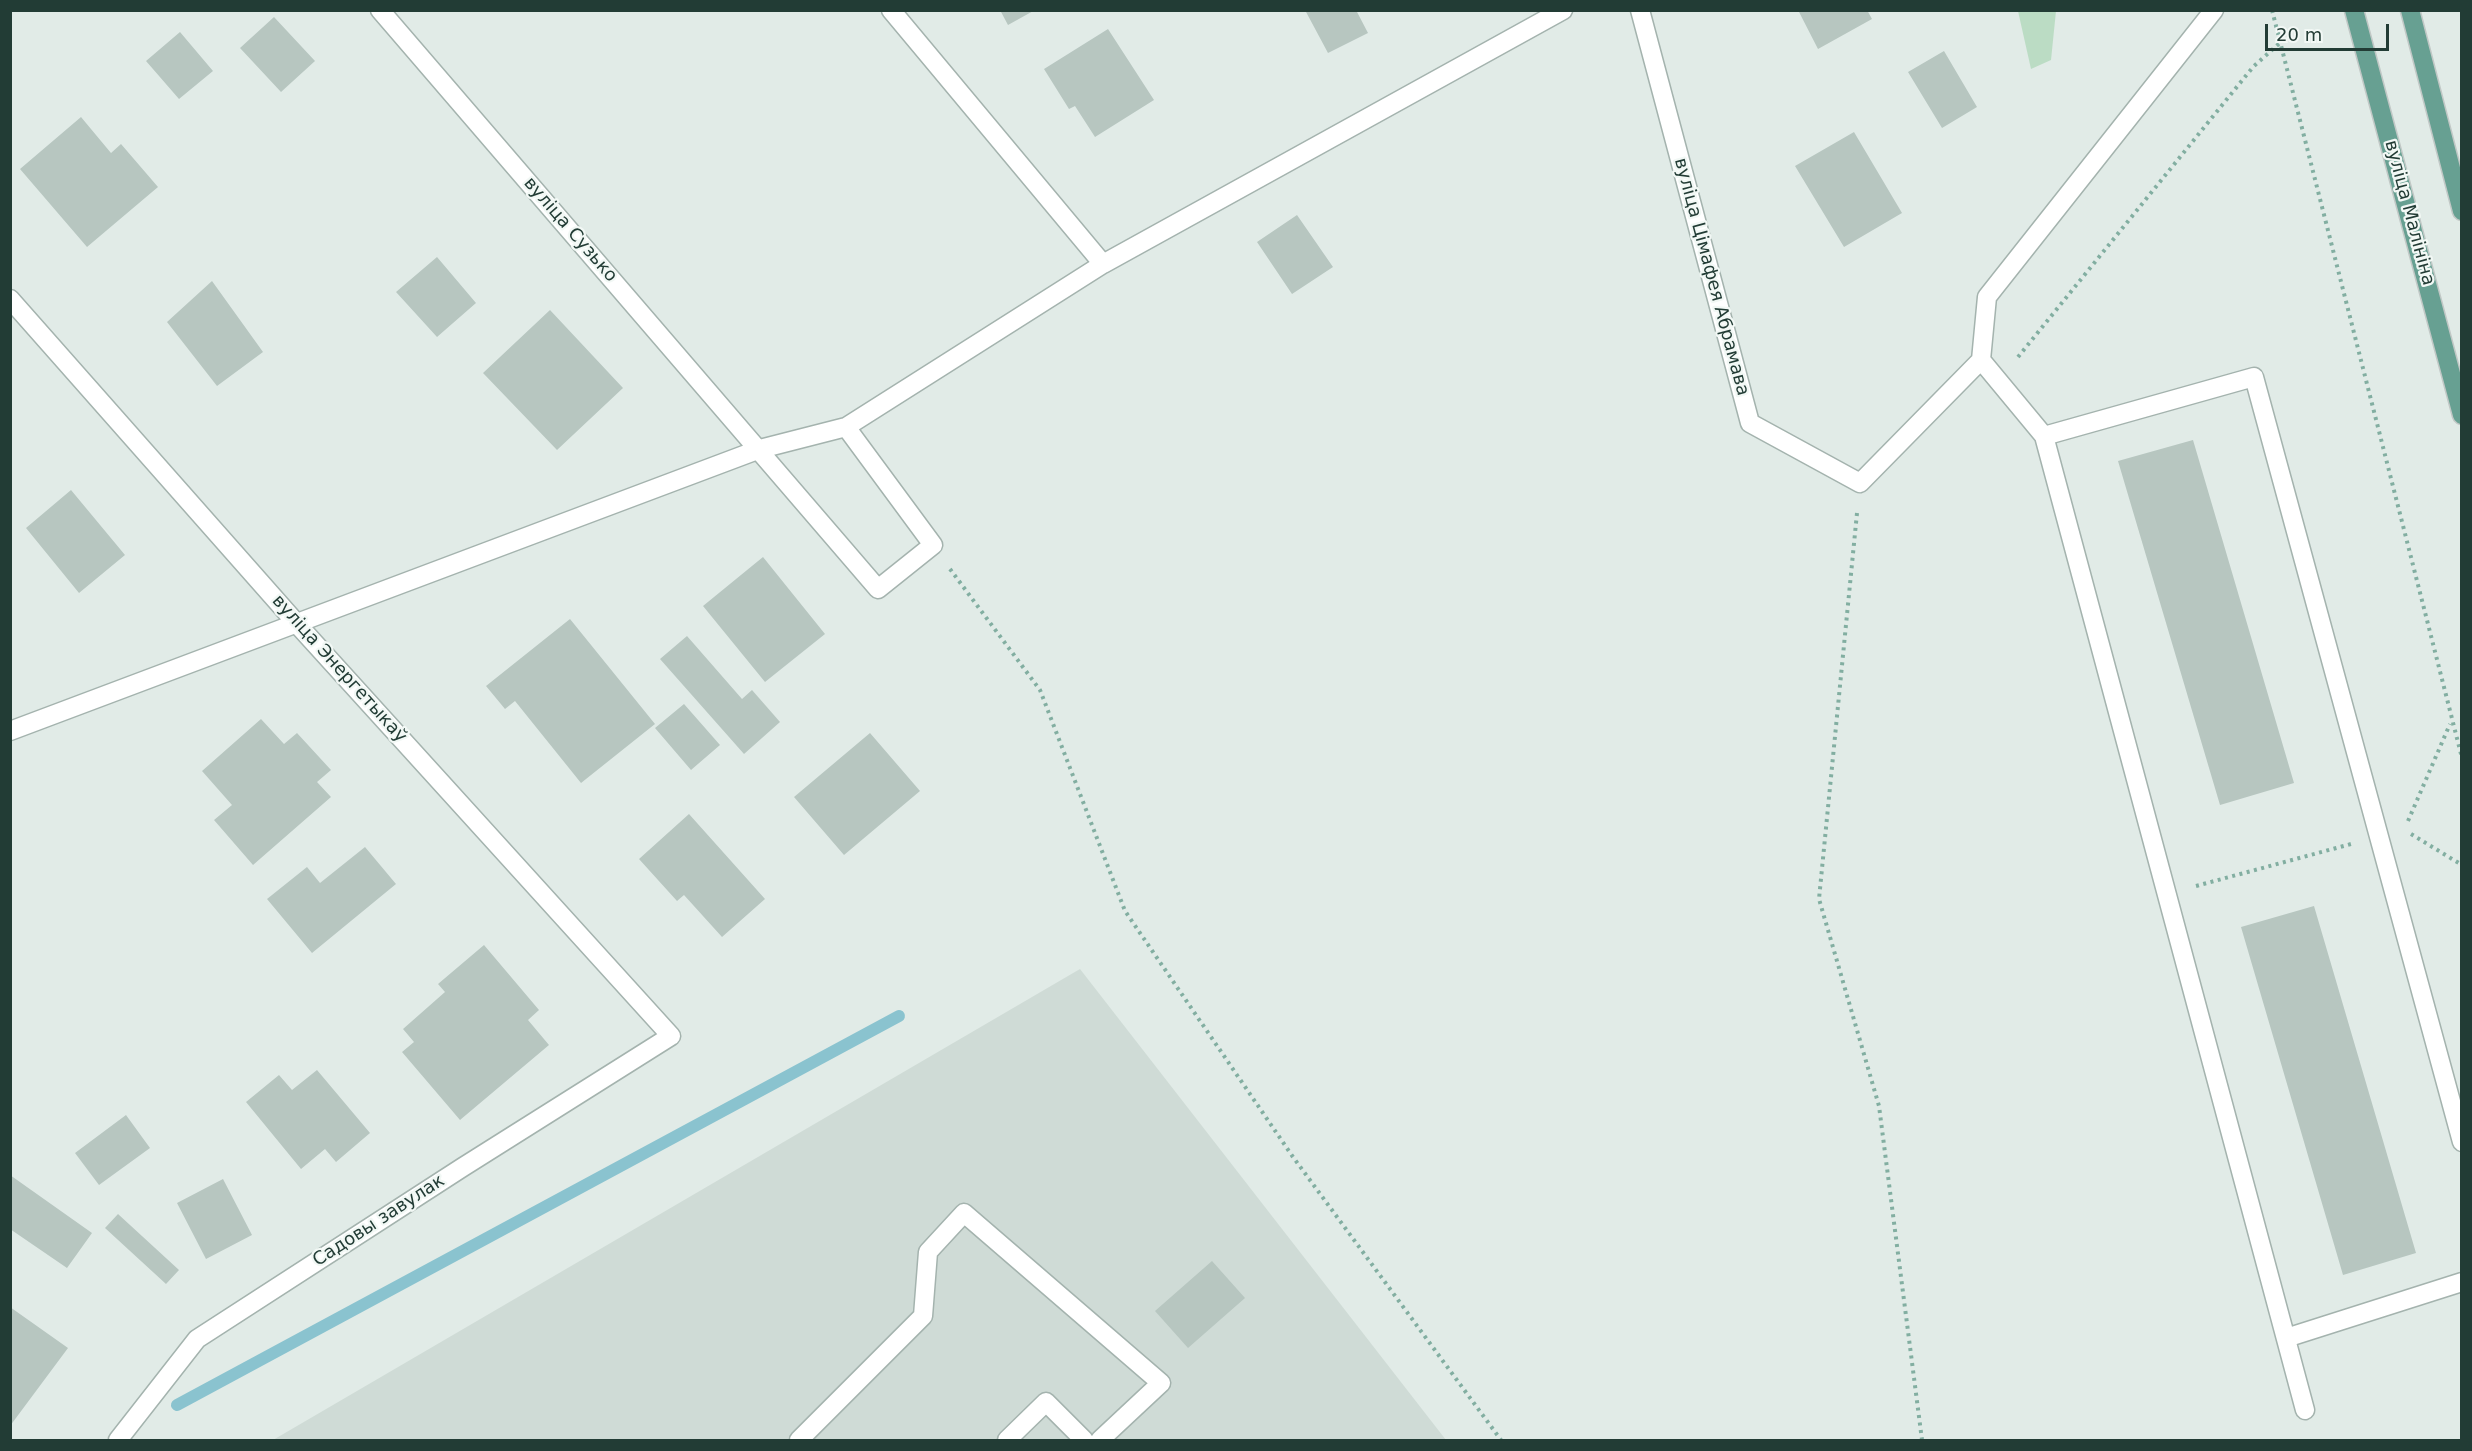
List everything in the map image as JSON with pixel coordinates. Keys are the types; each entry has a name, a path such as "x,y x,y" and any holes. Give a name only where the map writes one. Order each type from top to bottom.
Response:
{"main road":[{"name":"вуліца Малініна","path":"2355,10 2462,415"},
{"path":"2410,10 2462,211"}],"street":[{"name":"вуліца Сузько","path":"380,10 760,449 878,589 933,545"},
{"path":"891,10 1103,264"},
{"path":"10,731 760,449 846,427 1103,264 1563,10"},
{"name":"вуліца Цімафея Абрамава","path":"1640,10 1750,423 1860,483"},
{"path":"1860,483 1981,360 1987,297 2214,10"},
{"name":"вуліца Энергетыкаў","path":"10,299 298,624 671,1036"},
{"path":"1981,360 2044,436 2305,1410"},
{"path":"2044,436 2254,377 2462,1142"},
{"path":"846,427 933,545"},
{"name":"Садовы завулак","path":"118,1440 197,1339 671,1036"},
{"path":"799,1440 922,1316 928,1252 963,1213 1161,1383 1100,1440"},
{"path":"2286,1338 2462,1282"},
{"path":"1007,1440 1046,1402 1084,1440"}],"path":[{"path":"2272,10 2451,723 2462,758"},
{"path":"1999,382 2253,67 2281,42"},
{"path":"1860,483 1818,899 1879,1106 1922,1440"},
{"path":"933,545 1040,690 1125,911 1293,1157 1501,1440"},
{"path":"2451,723 2404,830 2462,865"},
{"path":"2168,894 2378,836"}],"shaded area":[{"path":"1080,969 1446,1440 273,1440"}],"green space":[{"path":"2018,11 2056,11 2051,60 2031,69"}],"building":[{"path":"1000,10 1035,10 1008,25"},
{"path":"1305,10 1356,10 1368,33 1328,53"},
{"path":"1798,10 1867,10 1872,19 1818,49"},
{"path":"274,17 315,61 281,92 240,48"},
{"path":"1108,29 1154,100 1095,137 1075,106 1069,109 1044,69"},
{"path":"180,32 213,71 179,99 146,61"},
{"path":"1944,51 1977,107 1942,128 1908,72"},
{"path":"81,117 111,153 121,144 158,187 87,247 20,169"},
{"path":"1854,132 1902,213 1844,247 1795,166"},
{"path":"1297,215 1333,267 1292,294 1257,242"},
{"path":"437,257 476,303 437,337 396,292"},
{"path":"212,281 263,352 217,386 167,322"},
{"path":"550,310 623,388 557,450 483,373"},
{"path":"2193,440 2294,783 2220,805 2118,461"},
{"path":"71,490 125,555 79,593 26,528"},
{"path":"763,557 825,634 765,682 703,606"},
{"path":"570,619 655,724 581,783 515,701 505,709 486,686"},
{"path":"687,636 742,699 752,690 780,722 744,754 660,659"},
{"path":"684,704 720,745 691,770 655,728"},
{"path":"261,719 284,744 297,733 331,770 317,782 331,797 253,865 214,820 232,805 202,771"},
{"path":"870,733 920,791 844,855 794,797"},
{"path":"689,814 765,899 722,937 684,895 677,901 639,859"},
{"path":"365,847 396,884 312,953 267,899 307,867 320,883"},
{"path":"2314,906 2416,1253 2343,1275 2241,927"},
{"path":"484,945 539,1010 528,1020 549,1045 460,1120 402,1052 414,1042 403,1029 445,992 438,984"},
{"path":"317,1070 370,1133 336,1162 325,1149 301,1169 246,1102 279,1075 292,1090"},
{"path":"126,1115 150,1148 99,1185 75,1153"},
{"path":"10,1175 92,1233 67,1268 10,1229"},
{"path":"223,1179 252,1235 206,1259 177,1203"},
{"path":"118,1214 179,1270 166,1284 105,1228"},
{"path":"1212,1261 1245,1298 1188,1348 1155,1311"},
{"path":"10,1307 68,1348 10,1426"}],"waterway":[{"path":"177,1405 899,1016"}]}
